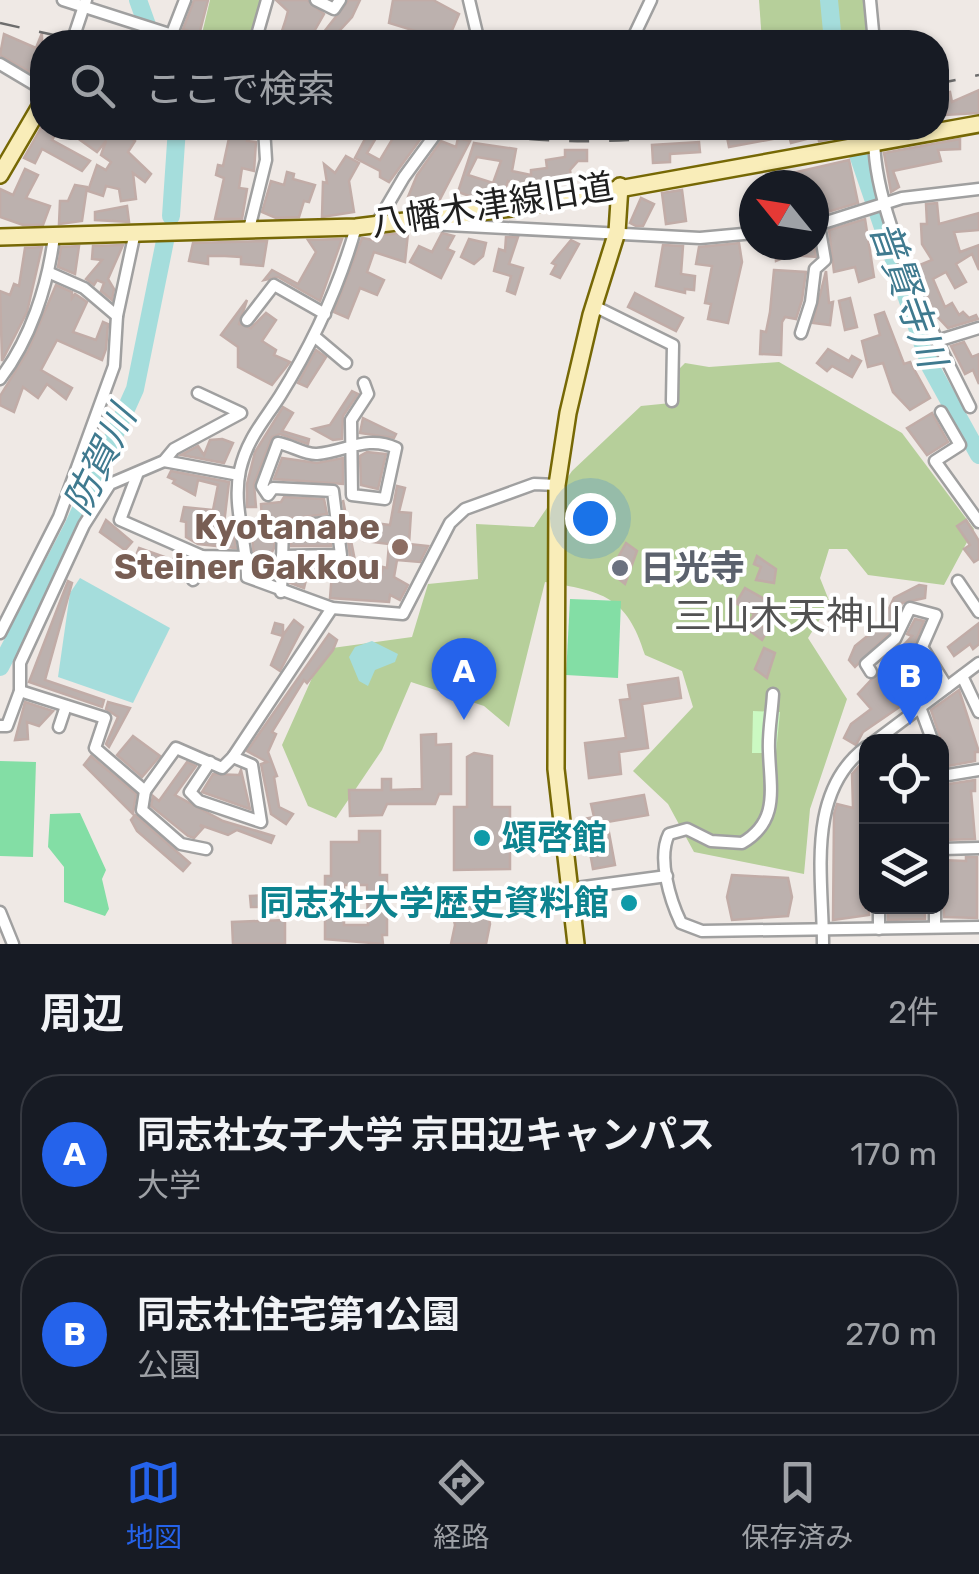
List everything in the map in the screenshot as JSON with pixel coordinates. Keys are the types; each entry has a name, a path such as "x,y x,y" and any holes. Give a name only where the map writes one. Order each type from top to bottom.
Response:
{"street":[{"path":"64,0 154,30"},
{"path":"173,30 185,0"},
{"path":"259,30 267,0"},
{"path":"316,0 334,9 340,0"},
{"path":"637,30 651,0"},
{"path":"870,0 873,30"},
{"path":"465,1 475,30"},
{"path":"76,30 85,5"},
{"path":"0,64 30,82"},
{"path":"0,175 30,124"},
{"name":"八幡木津線旧道","path":"949,128 979,124"},
{"path":"249,229 266,160 265,140"},
{"path":"377,224 404,176 431,140"},
{"name":"八幡木津線旧道","path":"0,237 356,227 520,207 841,148 866,140"},
{"path":"872,140 885,205 936,342 970,407"},
{"path":"576,944 556,768 557,484 568,413 594,306 618,232 620,186"},
{"path":"829,222 940,192 979,189"},
{"path":"407,220 700,238 739,234"},
{"path":"356,227 325,314 278,399 256,425 239,474 238,509 247,577 332,608 403,614 450,523 465,508 534,484 557,484"},
{"path":"0,633 66,500 114,366 116,316 135,231"},
{"path":"0,379 39,307 50,273 54,236"},
{"path":"801,333 814,269 825,260"},
{"path":"50,273 84,288 116,316"},
{"path":"247,320 274,286 325,314"},
{"path":"594,306 673,345 672,401"},
{"path":"936,342 979,328"},
{"path":"314,336 346,363"},
{"path":"282,556 341,555 332,491 273,488 268,495 262,486 278,443 313,455 355,444 379,440 396,448 385,499 352,494 355,444 351,420 368,394 364,383"},
{"path":"0,726 8,726 20,691 20,663 84,525 110,484 164,461 174,448 241,413 198,393"},
{"path":"940,412 960,445 935,461 979,522"},
{"path":"164,461 239,474"},
{"path":"137,475 120,520 202,556 247,557"},
{"path":"282,592 283,528 335,522"},
{"path":"194,580 202,556"},
{"path":"958,581 979,612"},
{"path":"871,672 866,664 895,639 910,608 917,607 936,615 922,648 948,687"},
{"path":"206,849 181,844 142,810 145,791 176,748 222,768 332,608"},
{"path":"885,734 979,663"},
{"path":"962,676 979,712"},
{"path":"20,691 105,718 95,748 145,791"},
{"path":"774,694 768,746 772,807 766,821 742,843 711,841 687,828 670,834 665,843 674,908 690,929 979,926"},
{"path":"59,727 66,706"},
{"path":"920,707 930,734"},
{"path":"823,944 822,823 826,802 841,772 859,754"},
{"path":"210,762 190,792 199,801 261,822 252,764 233,757"},
{"path":"949,775 979,770"},
{"path":"949,849 979,848"},
{"path":"569,889 667,876"},
{"path":"0,912 13,944"},
{"path":"879,914 879,929"},
{"path":"935,914 936,928"}],"green space":[{"path":"210,0 261,0 252,30 203,30"},
{"path":"759,0 869,0 871,30 761,30"},
{"path":"779,362 902,433 974,529 944,585 868,575 847,549 829,549 820,578 830,603 808,638 847,699 810,809 804,874 694,852 668,804 633,771 693,707 682,671 645,655 630,620 610,600 597,593 545,582 509,727 484,706 411,682 382,750 336,818 308,806 282,745 325,649 412,637 428,584 478,579 476,524 534,527 572,471 641,406 671,403 678,370 685,363 709,367"},
{"path":"570,599 621,601 618,678 566,675"},
{"path":"753,711 780,712 776,753 752,753"},
{"path":"0,761 36,762 33,857 0,856"},
{"path":"80,813 106,870 102,879 109,909 105,916 64,902 64,867 48,847 50,814"}],"water":[{"path":"80,578 170,628 133,703 58,677 70,593"},
{"path":"372,641 398,654 395,662 375,670 368,686 359,681 349,657 355,647"}],"building":[{"path":"194,0 208,0 200,30 183,29"},
{"path":"276,0 307,0 324,14 315,30 282,30 288,11"},
{"path":"349,0 360,0 340,30 325,30"},
{"path":"393,0 433,0 459,14 452,30 412,30 389,23"},
{"path":"4,34 30,45 30,72 0,55"},
{"path":"979,90 979,113 949,115 949,92 952,102"},
{"path":"960,139 960,149 938,150 941,161 893,171 899,187 891,192 884,153"},
{"path":"34,140 52,140 90,161 82,171 42,149 35,163 24,158"},
{"path":"80,140 135,141 128,152 151,174 145,182 133,173 136,199 121,201 119,189 106,186 103,196 88,191 97,165 106,170 111,162 101,155 106,141 97,152"},
{"path":"229,140 256,142 254,171 242,168 239,188 247,189 242,219 215,219 224,178 216,175 218,165 223,166"},
{"path":"364,140 375,140 367,153 380,160 392,140 420,140 389,182 380,177 380,171 355,158"},
{"path":"458,140 470,141 437,205 426,199 423,205 408,197 417,175 441,141 456,147"},
{"path":"728,140 767,140 729,147"},
{"path":"699,142 700,152 670,154 670,162 653,163 652,145"},
{"path":"474,143 516,149 512,171 531,175 531,170 547,168 546,160 565,157 565,150 587,150 587,161 578,161 570,170 571,177 559,179 559,184 534,188 508,181 503,196 479,188 475,198 458,192","holes":["477,157 501,161 493,183 468,175"]},
{"path":"346,156 359,163 349,181 354,212 322,217 323,182 327,183 324,164 335,173"},
{"path":"849,160 858,203 829,212 829,170 805,170"},
{"path":"25,169 38,175 26,198 50,206 43,225 23,225 0,217 0,189 13,195"},
{"path":"287,172 294,174 293,179 315,185 299,217 276,218 262,212 271,181 284,185"},
{"path":"75,185 87,187 82,221 59,224 60,201 68,201"},
{"path":"682,190 686,221 666,224 662,193"},
{"path":"641,198 654,204 643,226 636,226 630,223"},
{"path":"937,203 939,224 979,213 979,230 954,232 960,252 979,245 979,270 972,254 956,264 966,282 955,288 946,272 933,279 945,307 952,303 959,315 963,312 978,319 948,328 934,313 915,267 932,260 922,244 921,224 927,224 926,204"},
{"path":"127,206 129,222 95,220 95,212"},
{"path":"865,219 874,277 859,282 855,267 834,272 829,230"},
{"path":"408,233 405,262 374,252 367,272 384,280 377,295 360,288 348,318 334,312 362,238 379,241 379,235"},
{"path":"442,233 454,236 447,249 454,252 441,278 410,262 419,246 432,252"},
{"path":"506,237 518,237 509,264 523,268 515,294 507,291 511,276 494,271 499,249 505,251"},
{"path":"342,239 320,301 278,277 264,280 272,270 298,284 316,252 308,240"},
{"path":"469,239 486,243 483,256 474,264 461,257"},
{"path":"571,240 579,244 560,278 551,274 556,265 552,263"},
{"path":"267,241 263,266 241,264 241,257 208,256 208,264 189,261 193,243"},
{"path":"739,243 742,262 728,323 708,319 711,304 705,303 712,266 696,264 699,247"},
{"path":"123,245 108,279 114,289 112,300 101,291 104,283 97,280 94,285 86,279 102,260 92,259 93,246"},
{"path":"663,245 683,246 681,274 695,276 694,290 685,289 685,293 656,286"},
{"path":"79,246 75,274 58,267 61,247"},
{"path":"42,247 27,312 2,361 0,291 10,295 14,284 19,286 25,248"},
{"path":"774,270 806,272 796,319 785,317 782,322 781,355 760,354"},
{"path":"826,271 829,303 833,302 830,325 813,323"},
{"path":"56,285 72,292 72,298 75,294 87,302 73,332 96,340 103,322 108,324 106,349 102,360 57,340 41,370 72,388 66,399 47,384 38,398 23,387 14,412 0,405 0,396 28,351"},
{"path":"635,293 683,318 676,331 628,307"},
{"path":"850,298 857,327 845,330 839,301"},
{"path":"247,300 239,324 251,328 266,313 276,320 262,341 276,350 274,355 290,362 272,385 238,367 238,347 221,335"},
{"path":"884,312 904,364 910,362 930,398 910,410 893,392 883,363 868,367 862,341 880,335 875,315"},
{"path":"964,342 972,357 979,354 979,384 973,370 965,374 951,346"},
{"path":"828,349 849,361 852,356 861,361 852,377 832,366 827,371 817,363"},
{"path":"316,350 326,357 307,387 298,383"},
{"path":"352,391 358,394 343,416 342,439 333,440 313,429 330,425"},
{"path":"283,407 293,413 282,431 309,439 308,444 280,434 272,437 254,484 256,507 247,507 247,484 255,452"},
{"path":"932,413 948,442 927,455 907,428"},
{"path":"363,418 396,434 394,438 360,433"},
{"path":"210,440 233,443 224,463 181,455 198,446 204,455"},
{"path":"367,452 386,454 378,489 361,485 360,456"},
{"path":"282,458 317,463 343,458 343,484 274,479"},
{"path":"171,471 229,482 223,532 234,536 236,548 198,544 186,537 186,522 181,521 184,507 213,510 218,485 198,480 195,495 173,483 175,480 168,477"},
{"path":"397,486 405,488 399,512 411,513 409,544 428,546 420,562 397,560 394,577 408,585 400,600 390,595 389,602 330,598 332,572 308,572 304,588 290,583 291,565 351,565 343,500 359,581 380,580 383,567 387,568 389,544 364,541 366,522 390,525"},
{"path":"284,497 324,499 327,514 278,520 274,548 270,556 264,556 264,574 255,571 251,523 262,522 261,504 281,502"},
{"path":"106,520 132,542 125,550 100,532"},
{"path":"966,520 979,541 979,559 974,562 964,549 970,545 957,526"},
{"path":"329,531 331,546 291,546 292,535"},
{"path":"626,543 637,551 625,584 610,572"},
{"path":"139,548 173,560 174,554 187,559 183,578 149,569 147,574 140,571 142,566 133,563"},
{"path":"757,556 776,569 774,583 756,580 761,567 754,564"},
{"path":"68,581 72,583 45,680 104,700 102,707 29,682"},
{"path":"919,585 926,586 925,598 902,603 888,634 855,667 849,660 855,646 881,625 894,598"},
{"path":"745,588 768,601 758,624 768,630 762,640 746,628 754,614 736,603"},
{"path":"915,619 924,621 901,677 918,664 927,675 911,687 917,695 859,734 856,745 844,738 851,724 871,709 858,694 912,636 907,634"},
{"path":"294,620 303,627 280,671 271,665 283,636 272,633 275,623 283,625 283,635"},
{"path":"979,623 979,644 973,649 970,644 954,656 948,647"},
{"path":"329,634 337,640 333,650 307,683 304,680 272,732 276,734 268,752 277,776 274,777 279,807 293,814 286,824 271,814 261,764 267,762 247,751"},
{"path":"764,648 775,653 767,678 755,669"},
{"path":"678,678 681,698 642,704 648,748 619,752 621,774 589,778 585,743 626,738 620,700 630,699 628,685"},
{"path":"959,690 979,752 975,752 975,761 949,766 949,734 939,734 931,710"},
{"path":"25,702 53,711 39,726 27,722 28,739 15,740"},
{"path":"108,702 130,708 109,747 106,744 118,717 106,709"},
{"path":"436,734 436,745 451,744 451,794 439,794 435,804 387,804 382,815 350,816 349,790 382,790 382,779 391,779 391,790 422,789 421,735"},
{"path":"133,736 160,756 142,777 117,755"},
{"name":"頌啓館","path":"474,753 492,756 492,807 510,807 510,869 454,870 454,807 467,807 467,757"},
{"path":"91,756 136,794 133,814 84,765"},
{"path":"187,762 196,766 175,795 223,821 274,836 271,843 237,830 228,835 200,825 203,828 194,838 151,806 153,796 159,801"},
{"path":"859,766 859,914 869,915 833,920 834,814 837,804 853,808 852,774"},
{"path":"241,770 250,809 202,792 213,774 239,775"},
{"path":"975,780 975,791 971,791 975,839 949,840 949,784"},
{"path":"644,795 648,815 607,822 615,865 593,869 584,819 594,817 591,804"},
{"path":"135,815 190,863 183,871 137,831 131,820"},
{"path":"359,831 380,831 380,875 387,875 387,935 382,935 383,944 325,939 325,876 331,876 331,842 359,842","holes":["344,885 367,885 368,925 344,925"]},
{"path":"966,857 977,857 977,918 944,917 949,914 949,860 966,861"},
{"path":"732,875 788,878 792,897 788,916 732,920 727,897"},
{"path":"445,890 460,908 485,899 490,924 486,944 451,944 455,925 451,907 441,896"},
{"path":"303,894 303,906 251,907 250,896"},
{"path":"888,914 925,914 925,919 888,920"},
{"path":"285,920 285,944 233,944 232,922"}],"waterway":[{"name":"防賀川","path":"138,0 149,30"},
{"name":"普賢寺川","path":"829,0 832,30"},
{"name":"防賀川","path":"171,216 176,140"},
{"name":"普賢寺川","path":"853,140 931,368 979,455"},
{"name":"防賀川","path":"0,667 73,527 135,389 165,241"}],"railway":[{"path":"0,23 31,30"},
{"path":"949,81 979,75"},
{"path":"544,140 626,140"}],"place":[{"name":"Kyotanabe Steiner Gakkou","path":"400,547"},
{"name":"日光寺","path":"620,568"},
{"name":"同志社女子大学 京田辺キャンパス","path":"464,720"},
{"name":"同志社住宅第1公園","path":"910,725"},
{"name":"頌啓館","path":"482,838"},
{"name":"同志社大学歴史資料館","path":"629,903"}],"district":[{"name":"三山木天神山","path":"788,616"}]}
